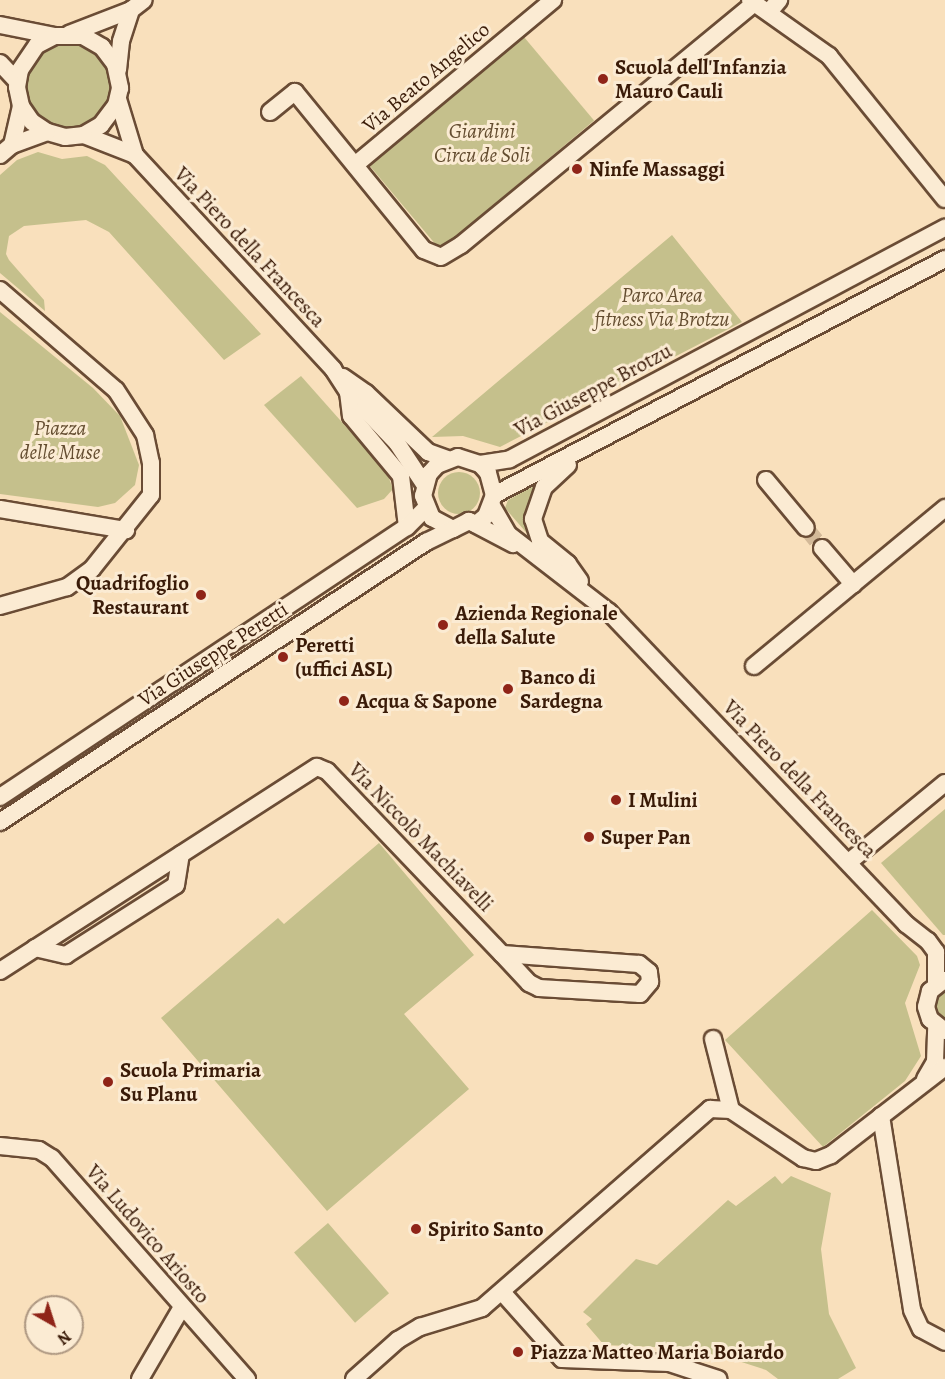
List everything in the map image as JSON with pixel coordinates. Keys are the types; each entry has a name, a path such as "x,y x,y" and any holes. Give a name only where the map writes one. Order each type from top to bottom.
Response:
{"street":[{"name":"Via Beato Angelico","path":"355,165 553,0"},
{"path":"270,112 295,92 416,240 432,256 450,254 752,2 774,6 829,56 945,199"},
{"path":"6,150 21,106 18,81 30,52 62,35 137,5"},
{"path":"21,106 32,122 47,132 65,137 84,135 106,121 118,99 121,41 137,5"},
{"path":"0,25 83,36 102,46 118,71"},
{"path":"0,63 18,81"},
{"name":"Via Piero della Francesca","path":"118,99 135,155"},
{"path":"6,150 47,132"},
{"name":"Via Piero della Francesca","path":"84,135 135,155 333,369 348,393 397,443 424,484"},
{"name":"Via Giuseppe Brotzu","path":"480,464 510,459 945,228"},
{"path":"493,500 488,473 480,464 458,457 447,459 429,474 424,484 426,508 442,525 453,529 469,521 476,524 493,500 599,441 945,259"},
{"path":"0,290 116,390 132,411 148,449 151,495 126,530 92,569 67,587 0,606"},
{"name":"Via Piero della Francesca","path":"333,369 366,393 428,452 447,459"},
{"path":"348,393 351,416 401,476 407,527"},
{"name":"Via Piero della Francesca","path":"599,441 552,476 537,498 533,519 540,541 568,564 609,612 940,956 940,982 926,1007 941,1028"},
{"path":"766,480 806,528"},
{"name":"Via Piero della Francesca","path":"493,500 508,534 539,555 609,612"},
{"name":"Via Giuseppe Peretti","path":"0,797 407,527 426,508"},
{"path":"754,666 945,508"},
{"path":"0,509 126,530"},
{"name":"Via Piero della Francesca","path":"469,521 539,555"},
{"name":"Via Giuseppe Peretti","path":"0,822 426,542 453,529"},
{"path":"822,548 853,584"},
{"name":"Via Niccolò Machiavelli","path":"0,971 317,767 327,771 529,983 540,988 640,994 650,982 649,972 639,964 502,954"},
{"path":"849,862 945,783"},
{"path":"35,948 66,955 176,885 181,854"},
{"path":"922,1082 935,1062 941,1028"},
{"path":"713,1039 731,1110"},
{"path":"354,1379 420,1327 482,1308 710,1109 731,1110 803,1158 816,1161 831,1155 922,1082 945,1067"},
{"path":"881,1116 912,1310 921,1329 945,1342"},
{"name":"Via Ludovico Ariosto","path":"0,1146 39,1150 52,1158 247,1379"},
{"path":"502,1292 562,1359 669,1363 718,1379"},
{"path":"140,1379 182,1307"}],"green space":[{"name":"Giardini Circu de Soli","path":"524,37 594,120 440,250 370,166"},
{"path":"60,43 76,43 99,55 108,69 111,86 108,103 99,117 76,129 60,129 44,122 32,110 25,94 25,78 32,62 44,50"},
{"path":"38,152 62,159 87,156 105,165 261,334 224,360 109,232 86,220 24,226 9,236 6,254 44,300 45,311 0,273 0,175 17,160"},
{"name":"Parco Area fitness Via Brotzu","path":"672,235 742,322 500,447 463,436 432,437"},
{"name":"Piazza delle Muse","path":"0,312 93,388 120,416 139,465 135,485 115,503 98,507 0,494"},
{"path":"301,376 387,473 393,489 384,499 357,508 264,405"},
{"path":"459,472 467,473 474,478 479,485 479,501 474,508 467,513 459,514 451,513 444,508 439,501 438,493 439,485 444,478 451,473"},
{"path":"541,482 527,517 531,538 505,508 508,500"},
{"path":"945,809 945,935 943,935 881,863"},
{"path":"379,843 474,955 404,1014 469,1089 327,1211 161,1018 278,918 284,924"},
{"path":"872,910 917,956 920,965 905,1003 921,1056 905,1081 823,1147 725,1040"},
{"path":"945,988 945,1023 934,1011 935,997"},
{"path":"775,1176 782,1184 791,1176 831,1193 821,1249 829,1314 856,1368 838,1379 778,1379 766,1370 726,1357 680,1348 604,1345 586,1324 592,1319 583,1312 636,1259 657,1265 728,1200 736,1206"},
{"path":"328,1223 389,1293 355,1323 294,1253"}],"tunnel":[{"path":"806,528 822,548"}],"place":[{"name":"Scuola dell'Infanzia Mauro Cauli","path":"603,79"},
{"name":"Ninfe Massaggi","path":"577,169"},
{"name":"Quadrifoglio Restaurant","path":"201,595"},
{"name":"Azienda Regionale della Salute","path":"443,625"},
{"name":"Peretti (uffici ASL)","path":"283,657"},
{"name":"Banco di Sardegna","path":"508,689"},
{"name":"Acqua & Sapone","path":"344,701"},
{"name":"I Mulini","path":"616,800"},
{"name":"Super Pan","path":"589,837"},
{"name":"Scuola Primaria Su Planu","path":"108,1082"},
{"name":"Spirito Santo","path":"416,1229"},
{"name":"Piazza Matteo Maria Boiardo","path":"518,1352"}]}
